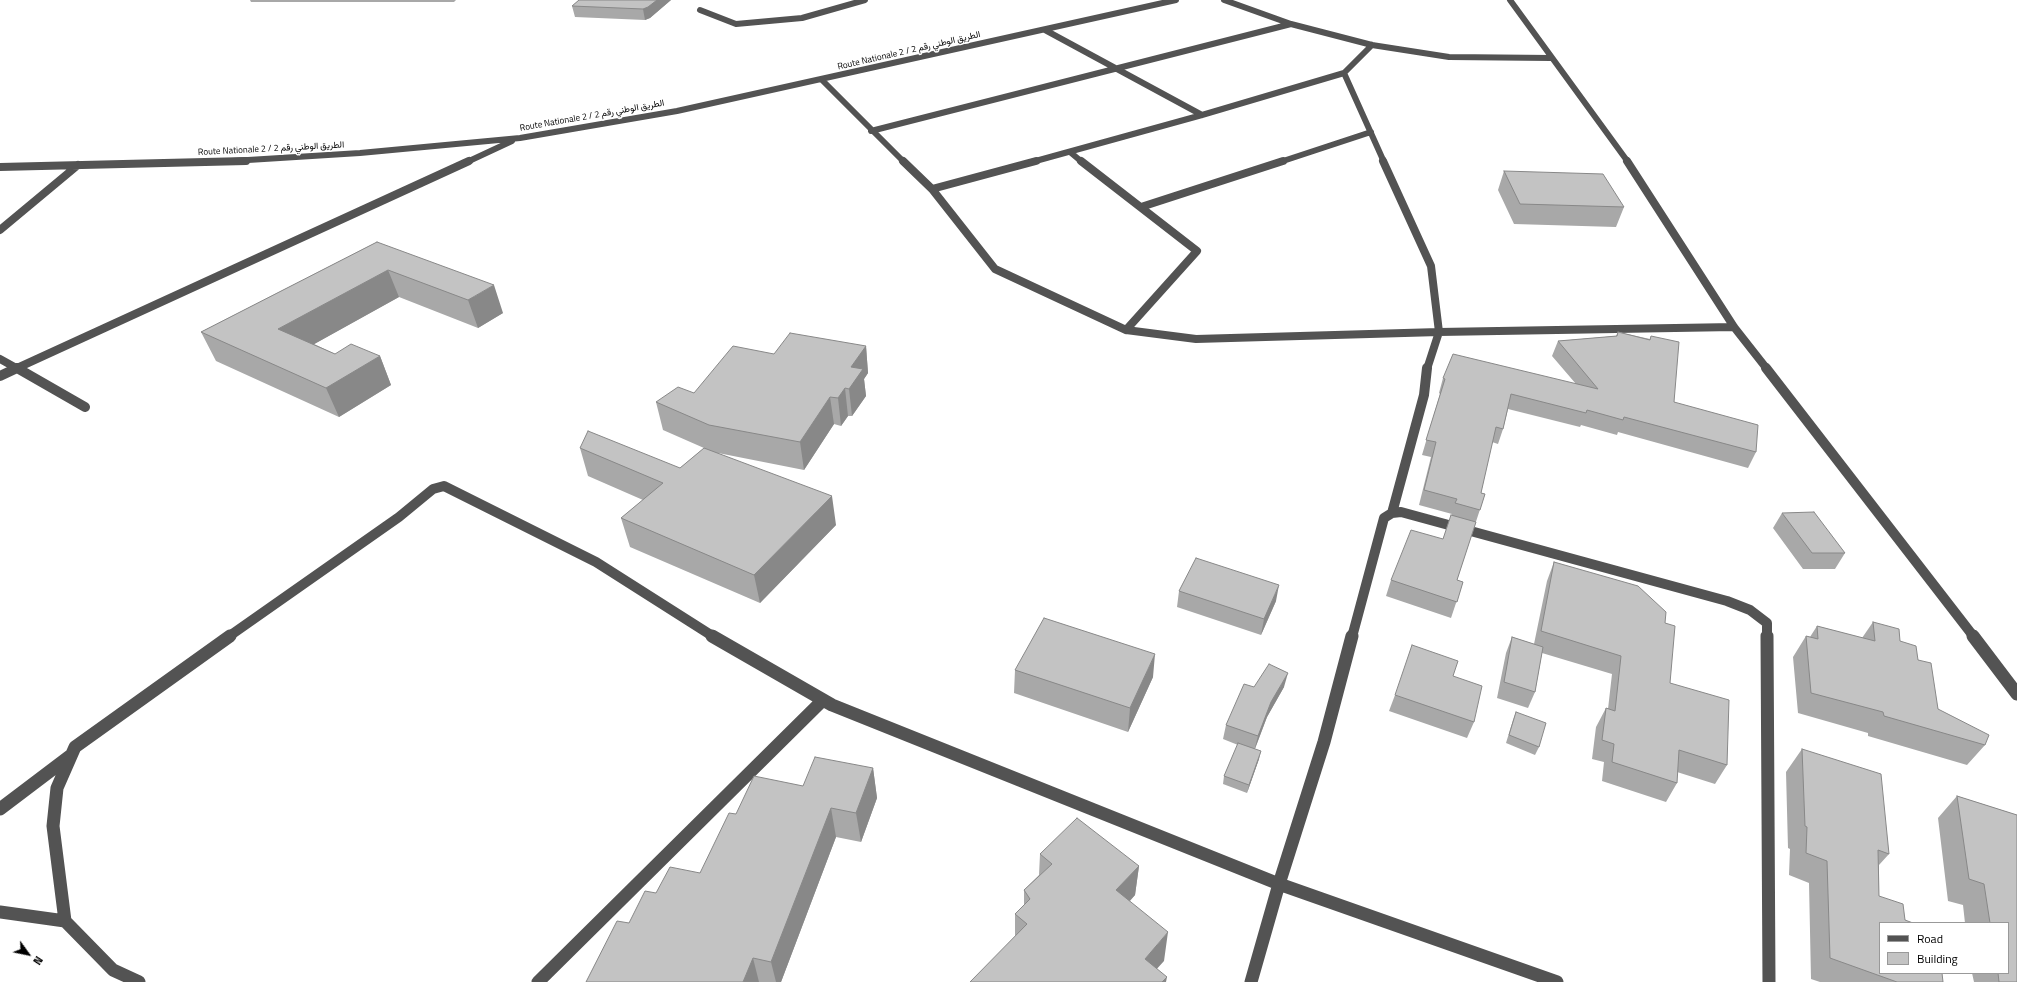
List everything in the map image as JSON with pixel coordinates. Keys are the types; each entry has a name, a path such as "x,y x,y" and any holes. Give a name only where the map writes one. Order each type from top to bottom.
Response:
{"street":[{"path":"700,10 736,24 802,18 865,0"},
{"name":"Route Nationale 2 / الطريق الوطني رقم 2","path":"0,167 240,161 360,153 520,138 677,111 822,80 1176,0"},
{"path":"1224,0 1291,24 1372,45 1449,57 1551,58"},
{"path":"1510,0 1624,157 1734,327 1850,475 2017,694"},
{"path":"871,131 1291,24"},
{"path":"1046,30 1202,115"},
{"path":"932,189 1202,115 1344,73 1372,45"},
{"path":"1344,73 1431,266 1439,332 1427,365 1424,395 1392,513"},
{"path":"822,80 871,131 932,189 995,270 1126,330 1196,339 1439,332 1734,327"},
{"path":"1141,207 1371,132"},
{"path":"0,376 520,138"},
{"path":"1070,152 1197,251 1126,330"},
{"path":"0,230 78,165"},
{"path":"0,359 85,407"},
{"path":"139,982 113,970 65,921 53,826 56,788 75,747 230,635 399,517 433,489 442,486 457,491 596,562 726,645 823,700 1279,884 1557,982"},
{"path":"1251,982 1279,884 1324,742 1384,518 1392,513 1401,512 1727,601 1750,610 1767,623 1769,982"},
{"path":"538,982 823,700"},
{"path":"0,809 71,755"},
{"path":"0,912 65,921"}],"building":[{"path":"579,0 657,0 643,9 572,6"},
{"path":"1504,171 1603,174 1624,207 1520,204"},
{"path":"377,242 494,285 468,300 388,270 278,329 335,354 351,344 380,356 326,388 201,332"},
{"path":"1618,332 1650,340 1651,336 1679,342 1674,402 1758,425 1756,452 1624,417 1623,420 1587,410 1586,413 1511,394 1503,429 1496,427 1481,493 1485,494 1480,510 1455,503 1457,499 1424,490 1436,442 1426,440 1445,379 1443,378 1453,354 1598,389 1558,341 1617,336"},
{"path":"790,333 866,346 851,367 863,369 849,389 845,388 838,398 830,397 800,442 709,425 656,402 678,387 694,393 733,346 774,354"},
{"path":"588,431 680,468 704,448 832,496 754,575 621,518 663,483 580,448"},
{"path":"1814,512 1845,553 1812,553 1782,513"},
{"path":"1451,515 1476,522 1457,580 1463,582 1457,602 1391,580 1411,530 1443,539"},
{"path":"1196,558 1279,585 1264,619 1179,591"},
{"path":"1554,562 1638,586 1666,612 1665,623 1675,626 1670,683 1729,700 1727,765 1679,750 1677,783 1612,762 1614,744 1602,740 1606,708 1615,711 1621,656 1541,631"},
{"path":"1044,618 1155,654 1130,708 1015,670"},
{"path":"1873,622 1899,629 1900,641 1916,646 1918,660 1931,663 1938,709 1989,735 1985,745 1884,716 1883,712 1811,693 1806,636 1818,639 1817,626 1875,641"},
{"path":"1512,637 1543,647 1535,692 1504,682"},
{"path":"1412,645 1458,661 1453,676 1482,686 1474,722 1395,695"},
{"path":"1269,664 1288,673 1271,702 1258,736 1226,725 1244,684 1254,687"},
{"path":"1516,712 1546,723 1539,747 1509,735"},
{"path":"1238,743 1261,751 1249,785 1224,776"},
{"path":"1802,749 1881,774 1889,854 1878,850 1879,896 1903,904 1905,920 1910,922 1879,922 1879,974 1942,974 1943,982 1897,982 1830,958 1827,861 1806,853 1807,827 1805,826"},
{"path":"815,757 873,768 856,813 831,808 771,962 753,958 743,982 586,982 617,921 629,923 645,891 656,893 670,867 700,873 729,813 736,814 754,776 803,786"},
{"path":"1957,796 2017,815 2017,982 1999,982 1998,974 2009,974 2009,922 1990,922 1984,884 1969,879"},
{"path":"1077,818 1139,866 1116,890 1168,932 1145,959 1167,977 1162,982 970,982 1027,924 1015,914 1030,899 1024,890 1052,864 1040,854"}]}
